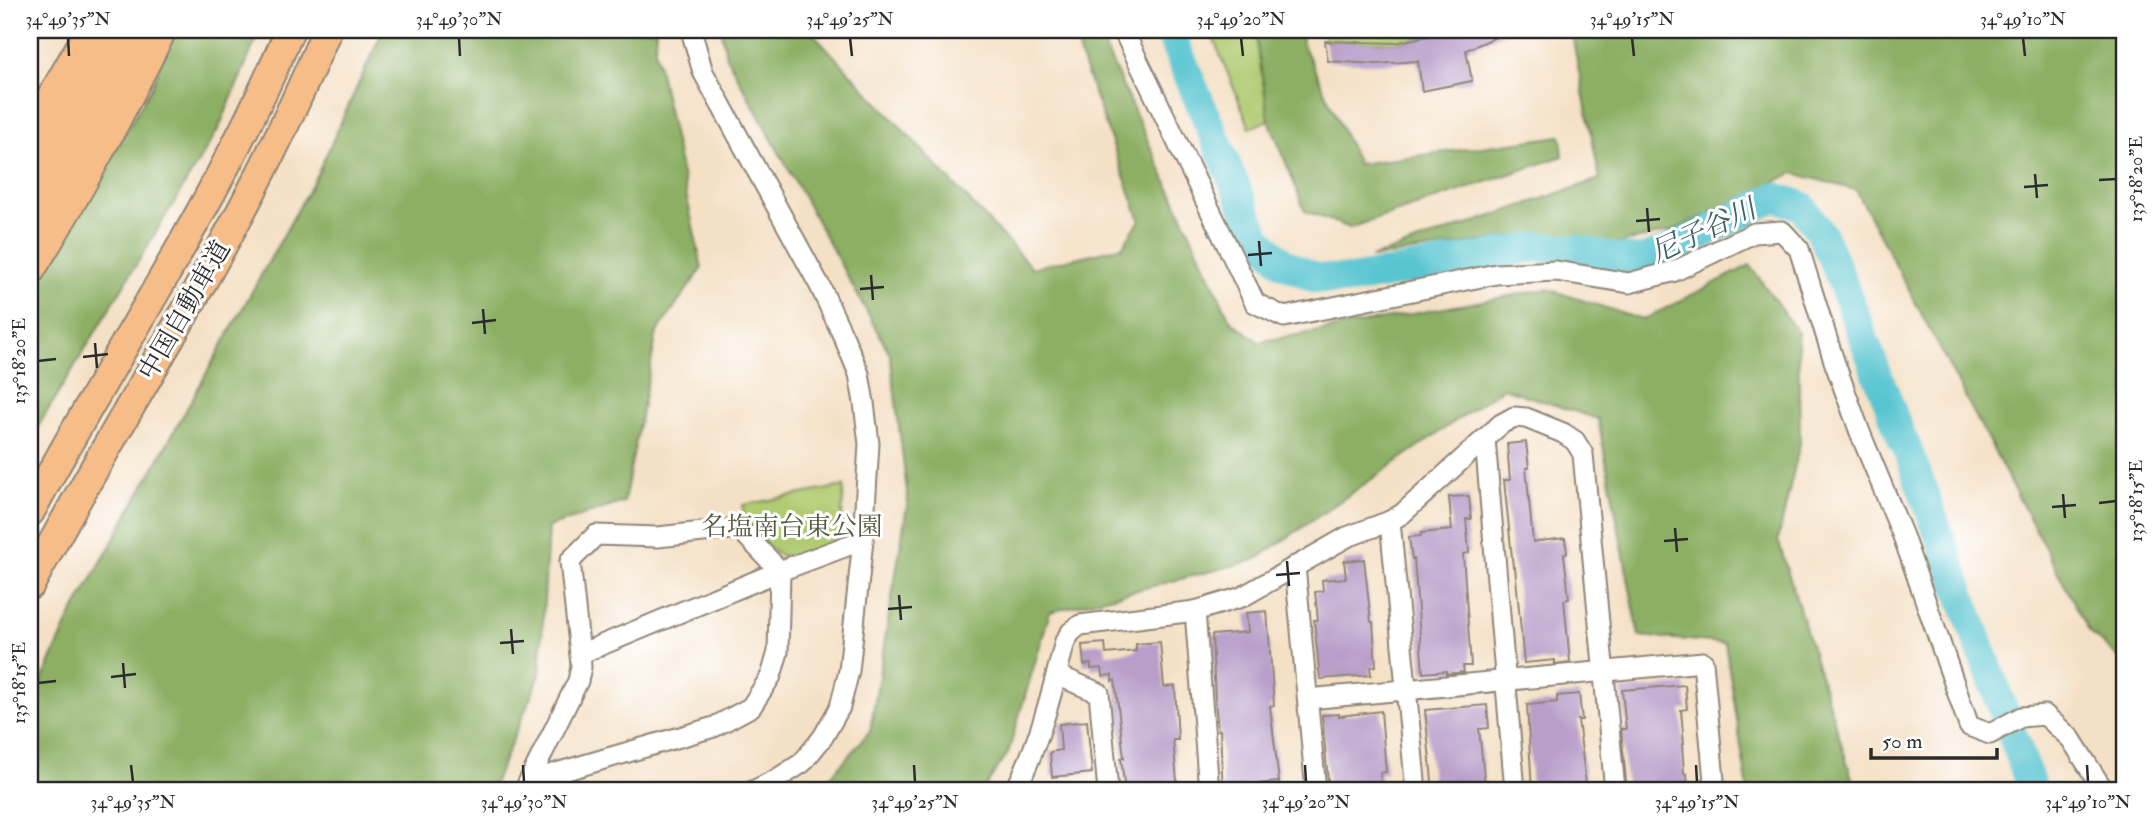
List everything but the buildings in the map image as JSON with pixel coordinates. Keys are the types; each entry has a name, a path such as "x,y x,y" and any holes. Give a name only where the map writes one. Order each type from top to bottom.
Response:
{"highway":[{"path":"30,135 90,30"},
{"path":"30,178 99,60 113,30"},
{"path":"30,228 100,109 139,30"},
{"path":"30,271 107,140 162,30"},
{"name":"中国自動車道","path":"30,512 208,197 268,80 290,30"},
{"name":"中国自動車道","path":"30,585 64,520 213,262 262,170 327,30"}],"street":[{"path":"691,30 703,72 820,286 845,340 859,374 869,444 863,540 849,671 840,708 823,737 802,763 753,791"},
{"path":"1123,30 1255,303 1284,317 1496,274 1556,271 1629,283 1675,271 1754,233 1782,231 1799,249 1834,362 1903,536 1969,726 1990,734 2021,717 2045,715 2071,739 2104,791"},
{"path":"1015,791 1030,761 1044,722 1065,641 1080,625 1195,611 1242,597 1347,537 1390,522 1514,416 1563,433 1575,441 1583,454 1615,791"},
{"path":"1485,439 1515,791"},
{"path":"1390,522 1416,791"},
{"path":"739,528 780,571 778,652 771,676 751,707 714,727 527,786 578,681 581,667 570,561 596,535 658,537 739,528"},
{"path":"580,654 780,571 863,540"},
{"path":"1295,566 1315,791"},
{"path":"1195,611 1209,791"},
{"path":"1308,699 1703,662 1714,791"},
{"path":"1057,675 1099,692 1108,791"}],"green space":[{"path":"174,30 260,30 219,128 30,440 30,298 152,86"},
{"path":"383,30 656,30 655,49 702,268 657,332 624,502 548,527 540,675 491,791 30,791 30,707 70,618 317,175"},
{"path":"721,30 810,30 1032,268 1122,247 1140,220 1071,30 1097,30 1230,320 1259,342 1548,289 1643,320 1750,265 1798,333 1800,443 1778,540 1856,791 1748,791 1725,643 1639,636 1598,419 1503,388 1255,560 1050,612 1008,753 982,791 818,791 870,731 908,500 890,354 726,56"},
{"path":"1210,30 1255,30 1269,120 1250,128"},
{"path":"1255,30 1300,30 1302,42 1358,164 1561,136 1563,156 1350,228 1305,211 1269,120"},
{"path":"1323,30 1456,30 1395,43 1325,41"},
{"path":"1571,30 2125,30 2125,664 2089,631 1856,190 1793,173 1672,231 1616,244 1525,235 1370,258 1600,179"},
{"name":"名塩南台東公園","path":"844,486 841,529 829,545 793,556 784,556 777,554 744,528 743,505"}],"waterway":[{"name":"尼子谷川","path":"1169,30 1257,237 1283,263 1316,278 1351,280 1537,247 1576,249 1615,258 1642,260 1670,250 1775,197 1802,206 1822,235 1837,269 1906,445 2033,791"}]}
